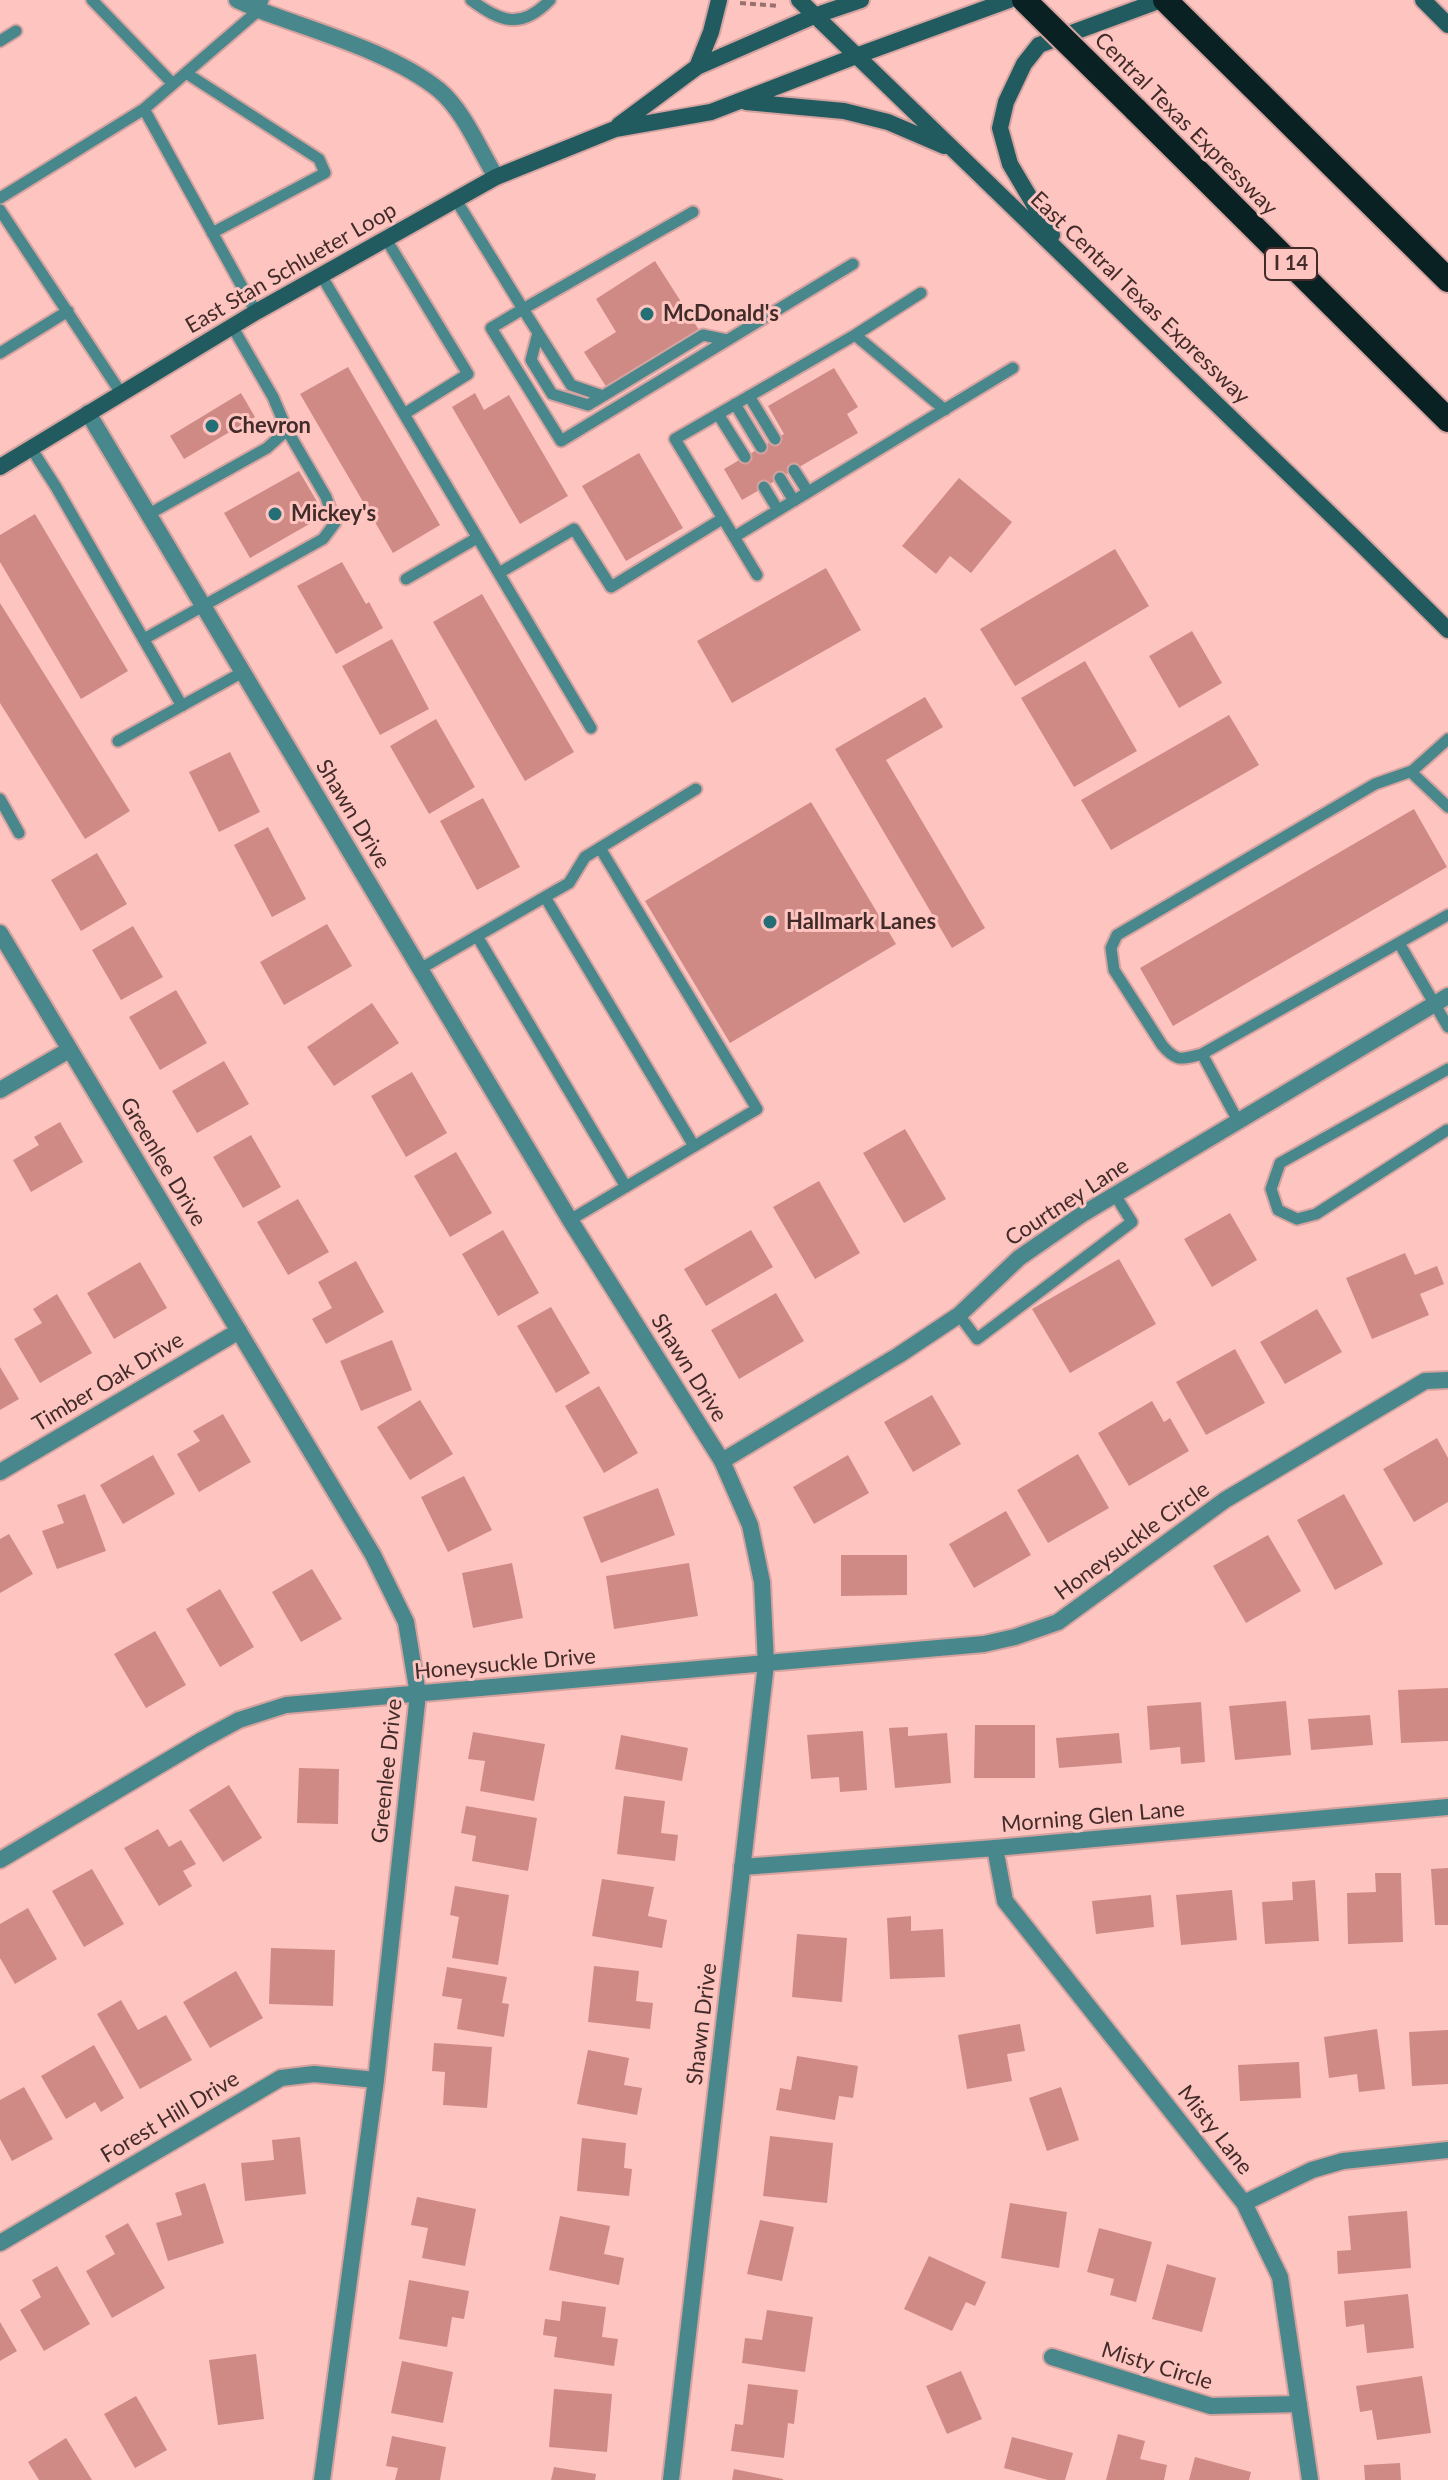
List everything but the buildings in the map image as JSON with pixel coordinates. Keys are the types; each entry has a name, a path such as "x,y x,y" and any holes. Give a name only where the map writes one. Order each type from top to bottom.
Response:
{"highway":[{"name":"Central Texas Expressway","path":"1024,0 1448,420"},
{"path":"1163,0 1448,280"}],"main road":[{"name":"East Central Texas Expressway","path":"799,0 1448,630"},
{"name":"East Stan Schlueter Loop","path":"615,129 697,67 814,16 861,0"},
{"name":"East Stan Schlueter Loop","path":"0,467 232,326 496,177 615,129 711,112 741,102 1009,0"},
{"path":"1063,254 1010,164 1000,128 1006,102 1024,64 1039,45 1163,0"},
{"path":"1412,0 1426,4 1448,25"},
{"path":"697,67 726,1"},
{"path":"741,102 844,111 888,122 953,150"}],"street":[{"path":"237,0 261,5 398,63 440,91 463,120 496,177"},
{"name":"Shawn Drive","path":"88,413 570,1220 722,1461 750,1525 762,1582 766,1664 671,2480"},
{"name":"Greenlee Drive","path":"0,933 373,1555 406,1622 418,1694 376,2080 322,2480"},
{"name":"Courtney Lane","path":"722,1461 899,1355 959,1315 1019,1258 1115,1195 1441,1000"},
{"path":"0,1090 69,1050"},
{"name":"Timber Oak Drive","path":"0,1472 239,1331"},
{"name":"Honeysuckle Circle","path":"766,1664 984,1644 1058,1622 1225,1500 1425,1381 1448,1380"},
{"name":"Honeysuckle Drive","path":"0,1860 239,1720 286,1705 766,1664"},
{"name":"Morning Glen Lane","path":"742,1867 995,1848 1448,1807"},
{"name":"Misty Lane","path":"995,1848 1005,1901 1244,2203 1280,2277 1310,2480"},
{"name":"Forest Hill Drive","path":"0,2243 281,2078 314,2074 376,2080"},
{"path":"1244,2203 1312,2170 1343,2161 1448,2150"},
{"name":"Misty Circle","path":"1052,2357 1211,2406 1299,2404"}],"lane":[{"path":"92,0 173,84"},
{"path":"471,0 494,16 514,19 528,18 550,0"},
{"path":"0,198 144,109 261,5"},
{"path":"0,41 16,31"},
{"path":"186,73 319,159 325,173 212,233"},
{"path":"144,109 256,312"},
{"path":"456,200 571,385 603,396"},
{"path":"0,210 121,393"},
{"path":"693,212 491,328 561,441 853,264"},
{"path":"386,239 468,374 404,414"},
{"path":"321,275 591,728"},
{"path":"757,575 675,439 855,335 921,293"},
{"path":"0,353 68,311"},
{"path":"144,639 323,539 335,523 326,497 232,326"},
{"path":"538,333 531,360 552,394 588,405 703,335 727,340"},
{"path":"855,335 945,410"},
{"path":"734,537 1013,368"},
{"path":"749,396 775,439"},
{"path":"735,404 761,447"},
{"path":"718,414 745,457"},
{"path":"149,514 267,448 287,430"},
{"path":"31,448 182,706"},
{"path":"794,470 808,492"},
{"path":"780,478 794,501"},
{"path":"764,487 778,510"},
{"path":"499,573 574,529 611,587 722,519"},
{"path":"406,579 477,538"},
{"path":"118,741 243,672"},
{"path":"1448,739 1412,771 1375,784 1117,935 1111,948 1114,970 1162,1045 1171,1056 1182,1059 1202,1054 1448,915"},
{"path":"1412,771 1448,807"},
{"path":"420,969 569,883 585,857 696,789"},
{"path":"0,799 19,833"},
{"path":"570,1220 757,1109 600,848"},
{"path":"545,897 694,1146"},
{"path":"477,936 626,1187"},
{"path":"1399,943 1441,1000 1448,1027"},
{"path":"1202,1054 1238,1121"},
{"path":"1447,1130 1316,1214 1297,1219 1278,1210 1271,1189 1280,1163 1448,1069"},
{"path":"959,1315 977,1339 1105,1243 1132,1222 1115,1195"}],"path":[{"path":"726,1 779,6"}],"place":[{"name":"McDonald's","path":"647,314"},
{"name":"Chevron","path":"212,426"},
{"name":"Mickey's","path":"275,514"},
{"name":"Hallmark Lanes","path":"770,922"}]}
